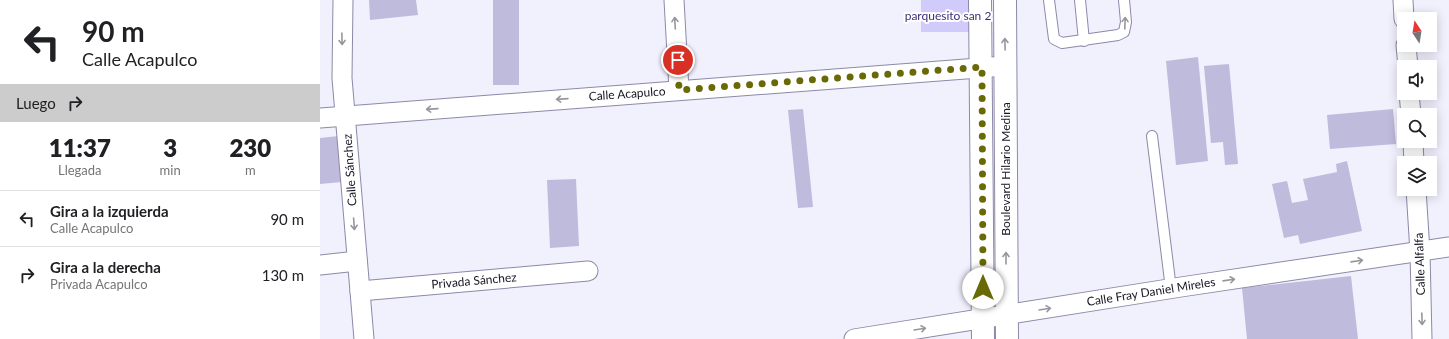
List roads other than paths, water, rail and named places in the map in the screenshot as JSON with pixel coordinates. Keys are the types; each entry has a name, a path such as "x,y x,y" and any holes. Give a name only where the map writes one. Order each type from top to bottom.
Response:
{"main road":[{"name":"Boulevard Hilario Medina","path":"980,0 982,67 983,329"},
{"name":"Boulevard Hilario Medina","path":"1005,0 1007,339"}],"street":[{"name":"Calle Sánchez","path":"343,0 342,78 364,339"},
{"path":"674,0 679,90"},
{"path":"1403,0 1404,12"},
{"name":"Calle Acapulco","path":"320,118 1005,66"},
{"name":"Calle Alfalfa","path":"1416,196 1420,252 1422,339"},
{"name":"Calle Fray Daniel Mireles","path":"854,339 983,329 1006,315 1449,247"},
{"path":"320,264 357,261"},
{"name":"Privada Sánchez","path":"360,291 588,271"}],"lane":[{"path":"1049,0 1054,39 1062,44 1118,35 1124,32 1126,22 1124,0"},
{"path":"1080,0 1084,41"},
{"path":"1152,136 1171,289"}],"park label":[{"name":"parquesito san 2","path":"948,16"}]}
